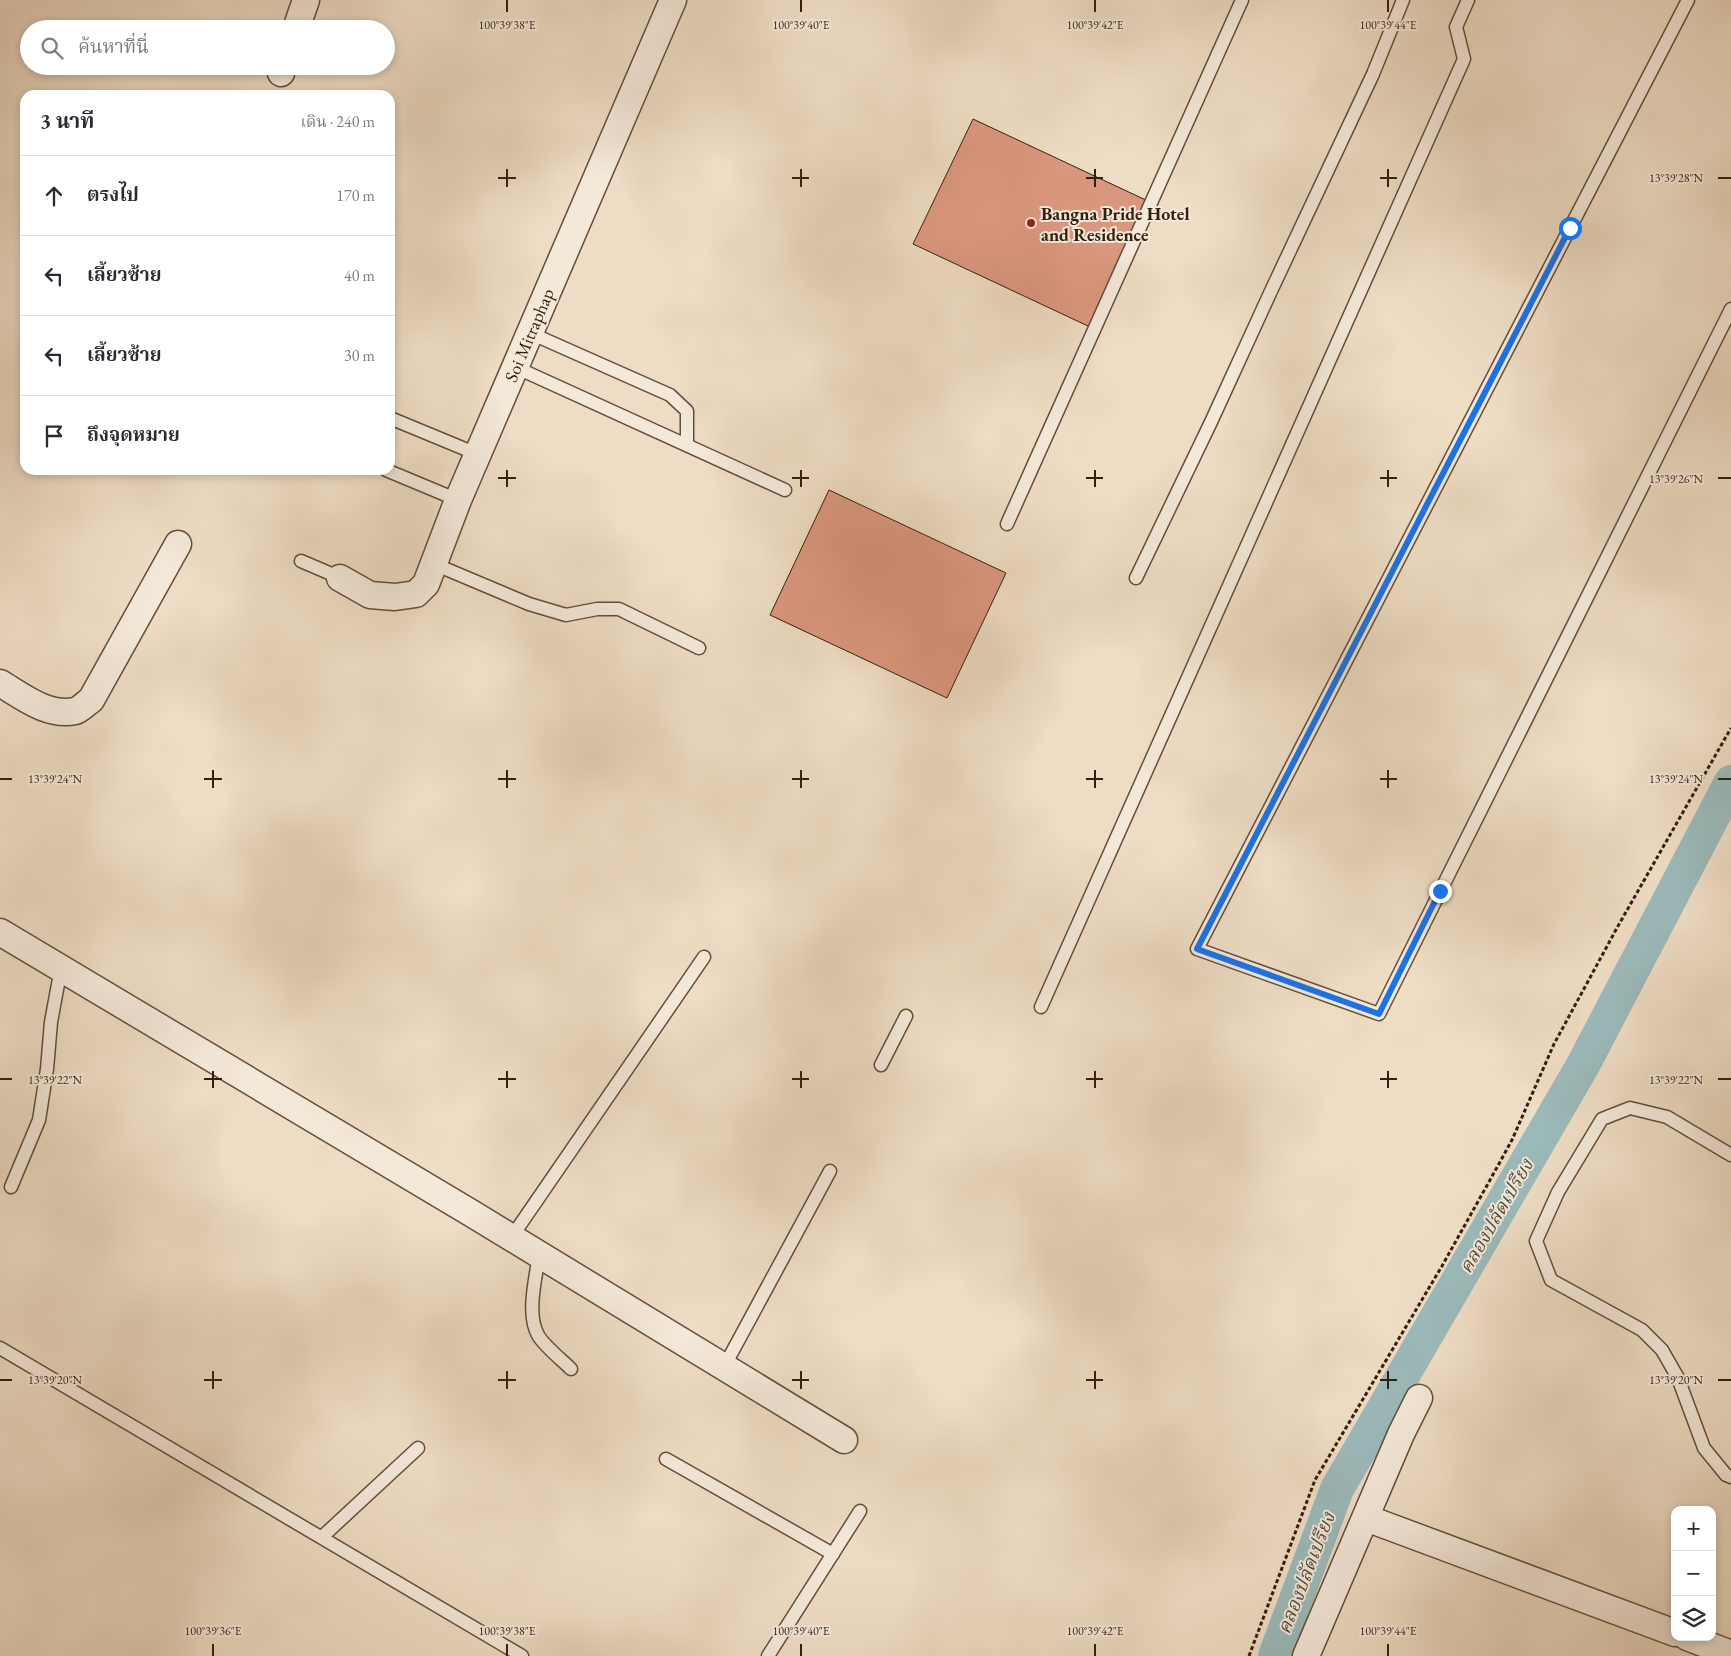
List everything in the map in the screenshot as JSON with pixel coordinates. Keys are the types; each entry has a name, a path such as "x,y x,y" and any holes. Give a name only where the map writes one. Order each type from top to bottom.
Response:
{"street":[{"path":"299,20 306,0"},
{"name":"Soi Mitraphap","path":"335,576 370,595 395,597 416,594 426,584 477,454 673,0"},
{"path":"0,683 38,706 57,711 76,711 91,700 178,544"},
{"path":"0,932 844,1440"},
{"path":"1306,1656 1401,1434 1419,1398"},
{"path":"1366,1518 1671,1632"},
{"path":"1697,1641 1731,1654"}],"lane":[{"path":"1007,524 1054,423 1242,0"},
{"path":"1136,578 1369,83 1403,0"},
{"path":"1041,1007 1464,59 1456,27 1468,0"},
{"path":"1688,0 1197,949 1379,1014 1731,309"},
{"path":"530,333 670,395 687,411 687,445"},
{"path":"515,367 785,490"},
{"path":"395,420 477,454"},
{"path":"395,474 458,500"},
{"path":"301,561 335,576"},
{"path":"434,564 529,604 566,615 598,609 619,609 698,648"},
{"path":"511,1238 704,957"},
{"path":"11,1188 39,1120 47,1069 51,1022 61,968"},
{"path":"881,1065 906,1016"},
{"path":"1731,1155 1667,1117 1630,1108 1602,1119 1558,1192 1536,1240 1551,1280 1642,1330 1662,1350 1678,1378 1704,1448 1726,1475 1731,1477"},
{"path":"724,1367 830,1171"},
{"path":"539,1255 533,1302 533,1320 538,1336 570,1369"},
{"path":"0,1348 522,1656"},
{"path":"322,1538 418,1448"},
{"path":"666,1459 833,1554"},
{"path":"768,1656 860,1511"}],"path":[{"path":"1249,1656 1315,1480 1442,1266 1490,1180 1512,1140 1554,1044 1618,926 1731,728"}],"building":[{"name":"Bangna Pride Hotel and Residence","path":"973,119 1150,202 1090,327 913,244"},
{"path":"829,490 1006,573 947,698 770,615"}],"waterway":[{"name":"คลองปลัดเปรียง","path":"1275,1656 1337,1489 1583,1065 1731,782"}],"place":[{"name":"Bangna Pride Hotel and Residence","path":"1031,223"}],"route":[{"path":"1440,891 1379,1014 1197,949 1570,228"}]}
